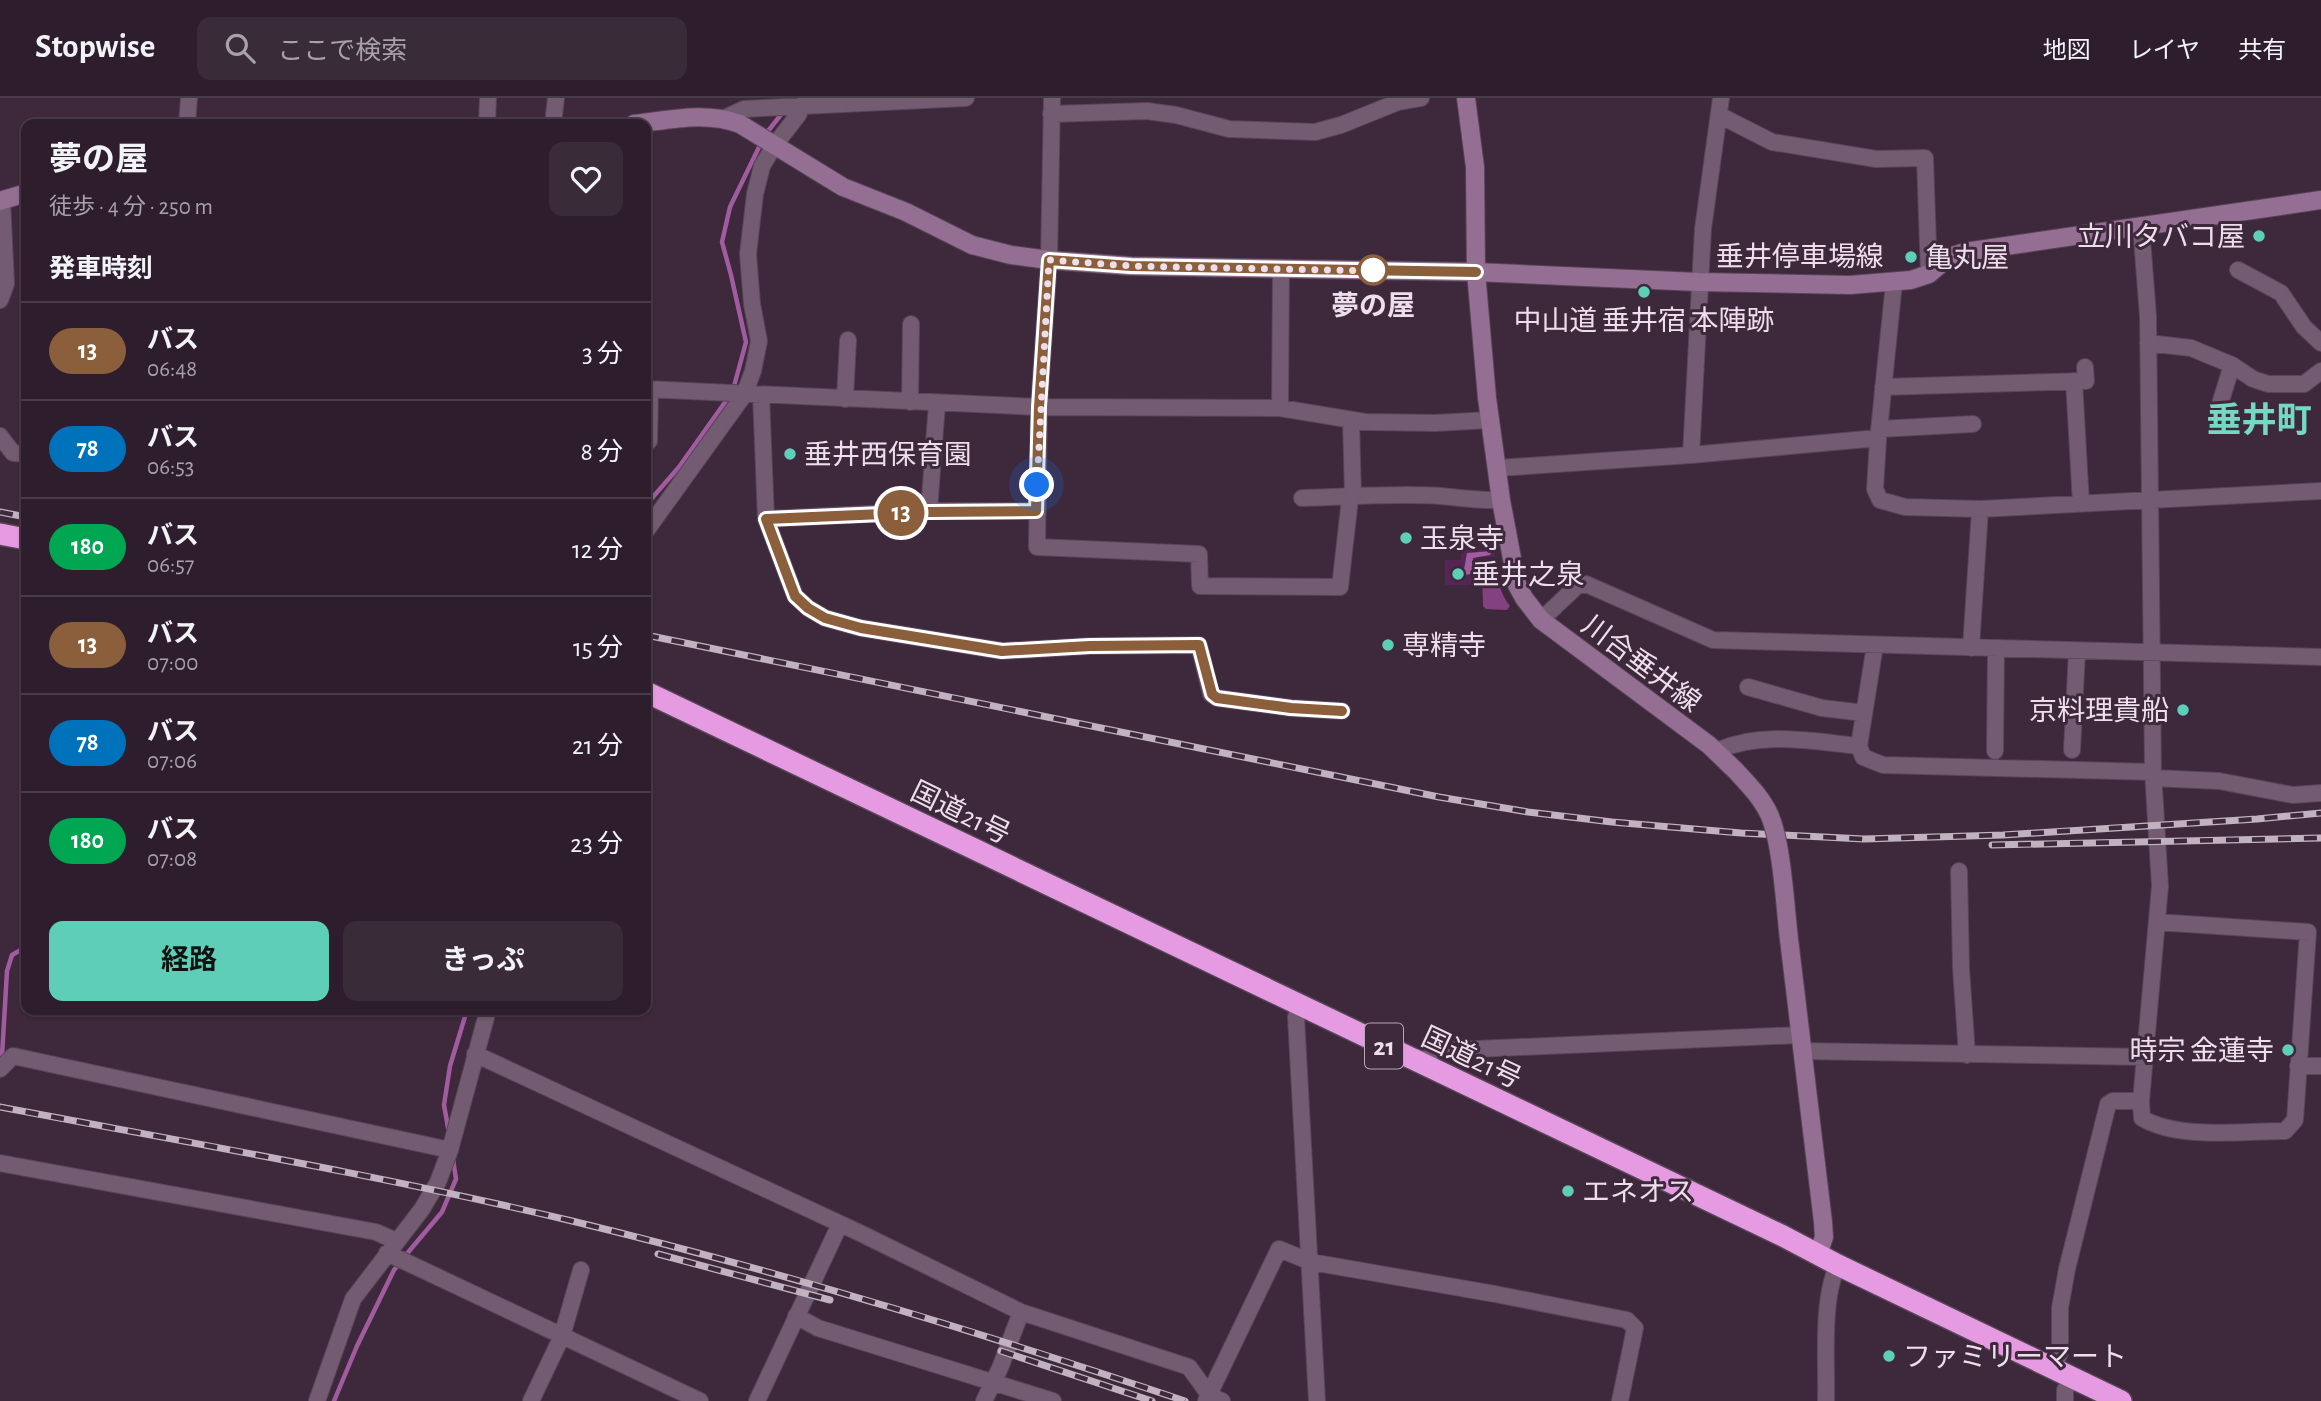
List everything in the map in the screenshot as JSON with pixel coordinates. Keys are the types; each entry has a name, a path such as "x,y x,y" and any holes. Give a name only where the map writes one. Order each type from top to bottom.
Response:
{"highway":[{"path":"0,534 21,538"},
{"name":"国道21号","path":"651,694 2121,1401"}],"main road":[{"name":"川合垂井線","path":"1466,98 1475,167 1476,272 1490,420 1501,500 1517,584 1541,620 1716,751 1760,798 1770,817 1778,853 1823,1222 1824,1237 1818,1255"},
{"path":"651,122 699,116 725,118"},
{"name":"垂井停車場線","path":"725,118 757,134 843,187 906,212 972,245 1011,255 1131,266 1476,272 1698,282 1850,285 1894,283 1911,281 1929,274 1949,257 1965,252 2321,200"},
{"path":"1,200 21,194"}],"street":[{"path":"187,119 189,98"},
{"path":"487,119 488,98"},
{"path":"554,119 556,98"},
{"path":"725,118 744,109 804,101 914,102 966,98"},
{"path":"1351,420 1353,496 1349,499 1340,587 1200,586 1199,554 1037,547 1039,407 1049,260 1052,106 1147,111 1176,115 1229,129 1315,132 1341,125 1398,102 1421,98"},
{"path":"1690,455 1698,282 1721,98"},
{"path":"651,520 732,394 753,371 759,341 752,304 748,254 762,166 798,115 804,101"},
{"path":"1718,115 1772,142 1876,159 1925,158 1929,274"},
{"path":"0,300 6,284 1,200"},
{"path":"2141,226 2148,343 2153,775 2160,886 2141,1101 2142,1118 2156,1126 2179,1131 2285,1131 2295,1120 2298,1066 2314,932 2157,922"},
{"path":"1280,408 1281,269"},
{"path":"2238,270 2281,293 2304,327 2321,343"},
{"path":"1894,283 1878,435 1875,489 1880,500 1905,507 1980,509 2321,491"},
{"path":"910,402 911,324"},
{"path":"845,399 848,340"},
{"path":"2148,343 2191,348 2268,384 2304,384 2321,371"},
{"path":"2220,404 2232,365"},
{"path":"1883,387 2086,381 2085,367"},
{"path":"2074,381 2081,504"},
{"path":"651,389 1039,407 1280,408 1351,420 1435,423 1490,420"},
{"path":"761,396 766,519 795,596 825,618 861,628 1002,651 1090,646 1199,645 1212,694 1217,698 1291,708 1342,711"},
{"path":"929,512 937,403"},
{"path":"1498,468 1867,439 1878,435 1973,424"},
{"path":"0,436 13,453 21,454"},
{"path":"1302,498 1431,496 1471,501 1501,500"},
{"path":"1971,648 1980,509"},
{"path":"766,519 929,512 1036,511"},
{"path":"1541,620 1577,586 1586,584 1713,640 2321,657"},
{"path":"1875,645 1859,746 1863,757 1883,765 2153,775 2218,781 2293,795 2321,793"},
{"path":"1995,751 1996,648"},
{"path":"2072,750 2077,651"},
{"path":"1748,687 1822,708 1864,713"},
{"path":"1716,751 1736,742 1776,738 1859,746"},
{"path":"1959,871 1961,968 1967,1055"},
{"path":"1300,1005 1296,1017 1317,1401"},
{"path":"317,1401 353,1299 422,1209 438,1182 450,1150 487,1015"},
{"path":"1415,1060 1430,1051 1800,1043 1967,1055 2145,1057"},
{"path":"475,1054 840,1224 1021,1312 1189,1367 1213,1400"},
{"path":"0,1069 13,1056 450,1150"},
{"path":"2298,1066 2321,1066"},
{"path":"2065,1401 2060,1353 2060,1308 2067,1269 2108,1104 2113,1101 2141,1101"},
{"path":"0,1164 376,1232 392,1247 562,1336 700,1401"},
{"path":"757,1401 840,1224"},
{"path":"1213,1400 1279,1249 1311,1262 1627,1320 1635,1328 1620,1401"},
{"path":"1826,1401 1828,1294 1838,1265"},
{"path":"531,1401 562,1336 581,1270"},
{"path":"984,1401 1021,1312"},
{"path":"796,1316 818,1328 1053,1401"}],"shaded area":[{"path":"1461,550 1495,550 1495,557 1476,557 1476,585 1445,585 1445,560 1461,560"},
{"path":"1492,551 1490,555 1473,558 1472,574 1463,575 1467,553"},
{"path":"1485,567 1493,568 1510,606 1507,610 1486,609 1483,606 1482,574"}],"waterway":[{"path":"765,135 783,112"},
{"path":"733,390 746,342 722,242 730,207 761,143"},
{"path":"651,499 679,467 728,398"},
{"path":"2,1056 7,971 12,955 21,950"},
{"path":"449,1133 444,1105 450,1066 465,1015"},
{"path":"405,1256 442,1212 456,1179 453,1159"},
{"path":"334,1401 357,1346 394,1270 400,1263"}],"railway":[{"path":"0,512 21,516"},
{"path":"651,636 1439,797 1528,812 1612,822 1741,833 1864,839 2003,835 2321,813"},
{"path":"1992,845 2321,838"},
{"path":"0,1107 358,1175 649,1240 880,1304 1185,1401"},
{"path":"658,1254 830,1300"},
{"path":"1001,1351 1152,1401"}],"bus line":[{"name":"13","path":"1342,711 1291,708 1217,698 1212,694 1199,645 1090,646 1002,651 861,628 825,618 795,596 766,519 929,512 1036,511 1039,407 1049,260 1131,266 1476,272"}],"place":[{"name":"立川タバコ屋","path":"2259,236"},
{"name":"亀丸屋","path":"1911,257"},
{"name":"夢の屋","path":"1373,270"},
{"name":"中山道 垂井宿 本陣跡","path":"1644,292"},
{"name":"垂井西保育園","path":"790,454"},
{"name":"玉泉寺","path":"1406,538"},
{"name":"垂井之泉","path":"1458,574"},
{"name":"専精寺","path":"1388,645"},
{"name":"京料理貴船","path":"2183,710"},
{"name":"時宗 金蓮寺","path":"2288,1050"},
{"name":"エネオス","path":"1568,1191"},
{"name":"ファミリーマート","path":"1889,1356"}],"district":[{"name":"垂井町","path":"2259,420"}],"route":[{"path":"1037,485 1039,407 1049,260 1131,266 1384,271 1373,270"}]}
